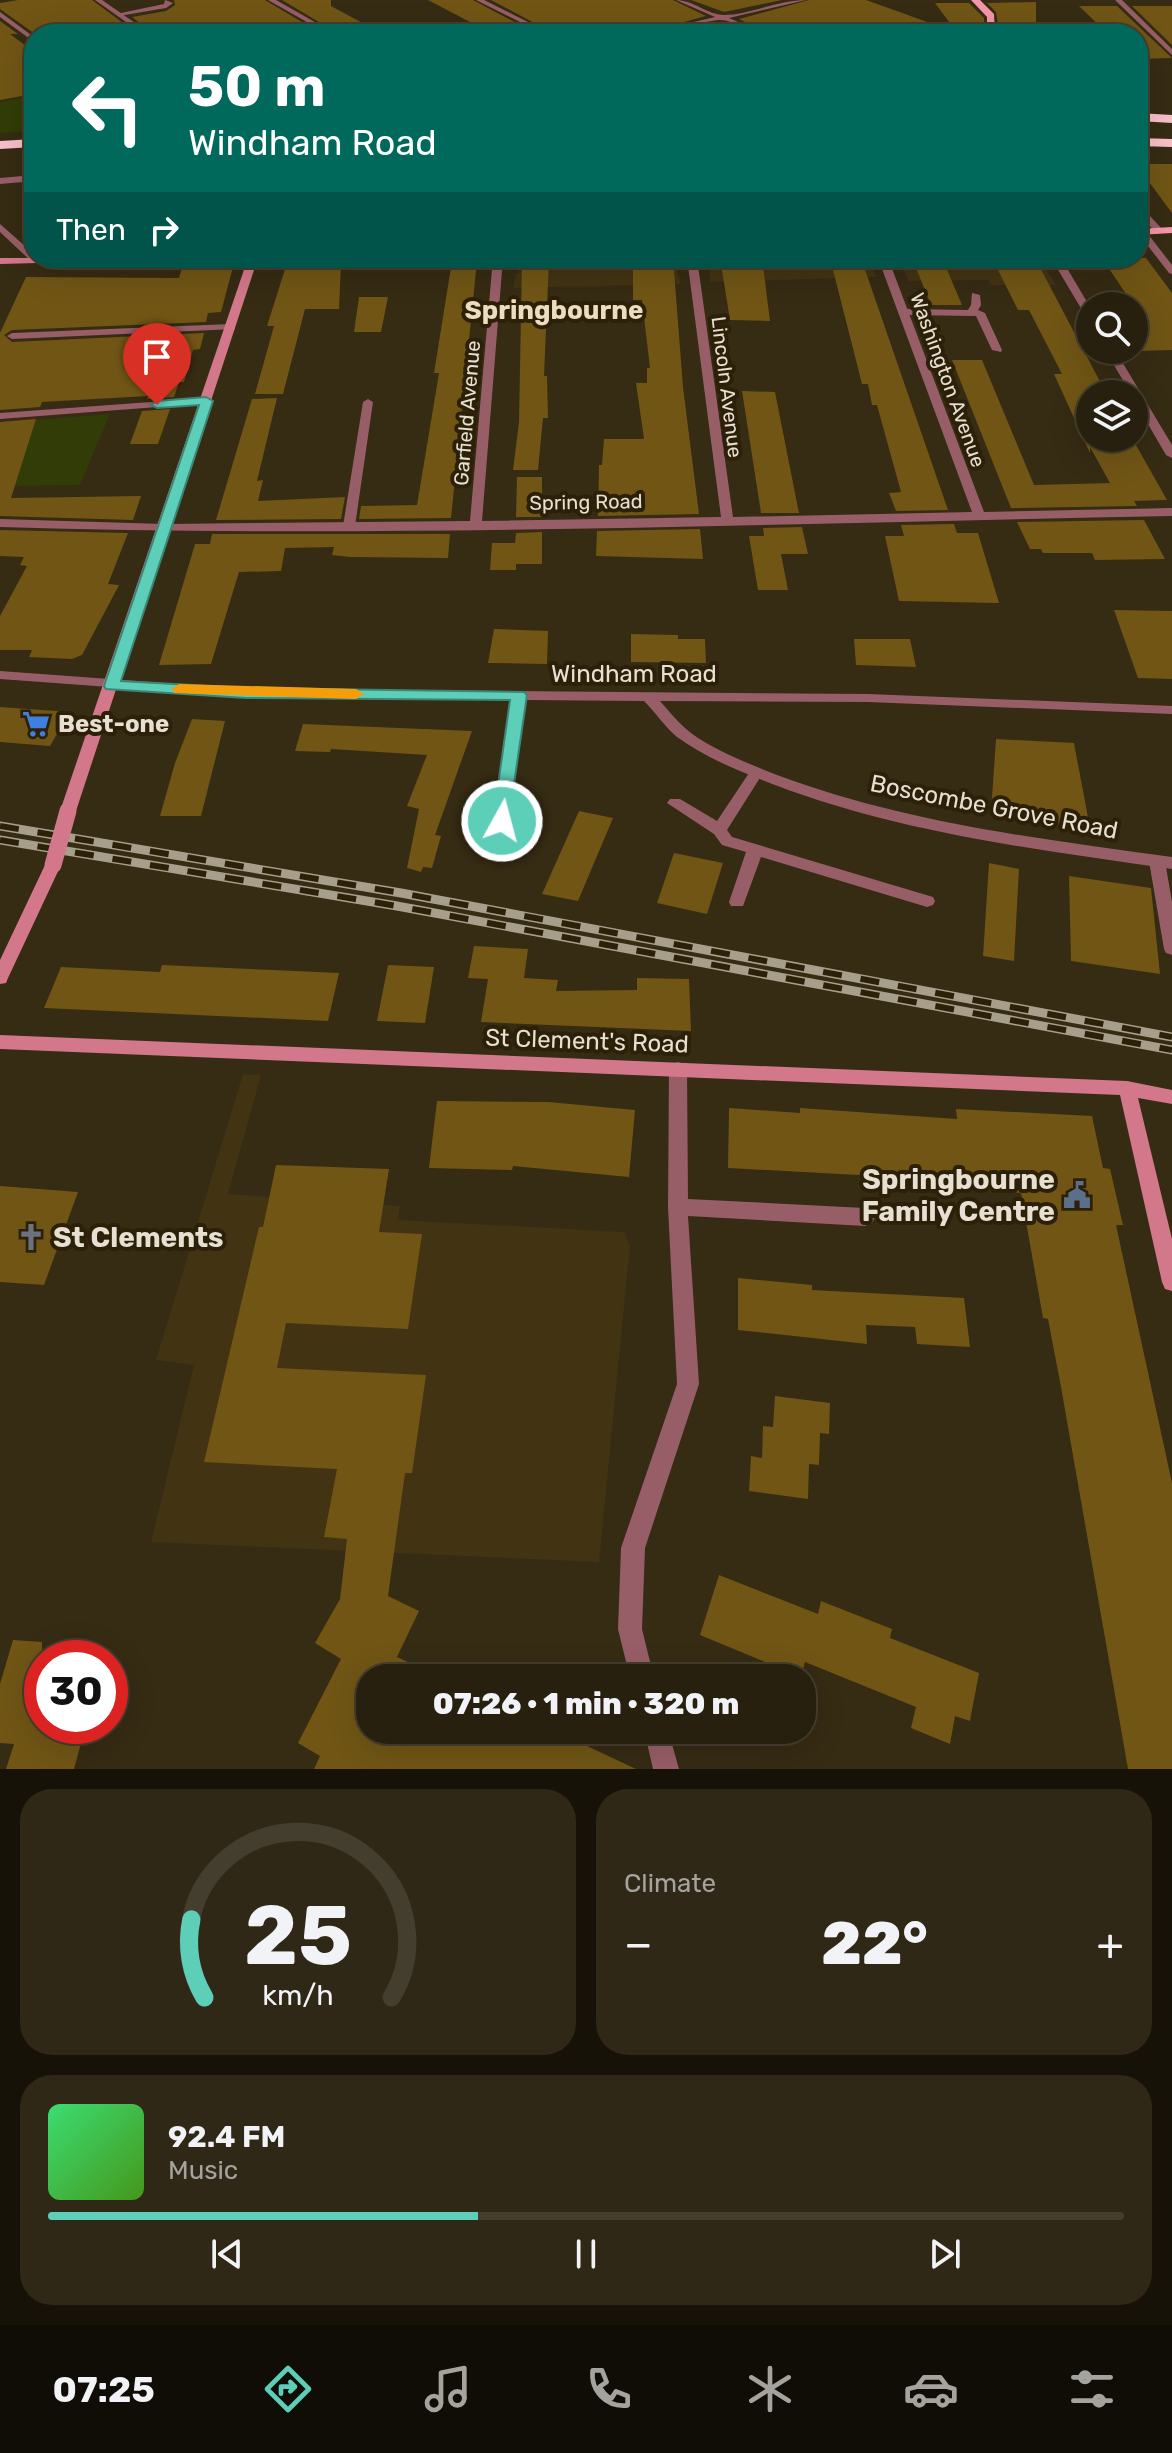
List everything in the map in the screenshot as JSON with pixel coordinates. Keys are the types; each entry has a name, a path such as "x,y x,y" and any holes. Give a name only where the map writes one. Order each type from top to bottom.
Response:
{"highway":[{"path":"1148,118 1172,119"},
{"path":"1148,127 1172,128"},
{"path":"1148,142 1172,143"},
{"path":"0,145 24,144"},
{"path":"1148,153 1172,154"}],"main road":[{"path":"975,0 991,16 991,24"}],"street":[{"path":"98,0 134,24"},
{"path":"271,0 315,24"},
{"path":"479,0 528,24"},
{"path":"679,0 738,24"},
{"path":"694,24 803,0"},
{"path":"1118,0 1142,24"},
{"path":"119,14 166,6 170,3 168,1"},
{"path":"0,14 24,32"},
{"path":"1148,29 1172,53"},
{"path":"0,181 24,179"},
{"path":"1148,215 1166,231"},
{"path":"0,227 24,250"},
{"path":"1148,242 1172,271"},
{"path":"0,261 24,260"},
{"path":"0,978 53,865 68,811 250,268"},
{"name":"Garfield Avenue","path":"476,524 497,268"},
{"name":"Lincoln Avenue","path":"693,268 727,520"},
{"name":"Washington Avenue","path":"887,268 979,515"},
{"path":"1062,268 1076,292"},
{"path":"972,311 976,305 975,295"},
{"path":"905,312 980,313 997,350"},
{"path":"12,336 231,327"},
{"path":"1118,364 1172,455"},
{"path":"0,416 206,401"},
{"path":"349,526 368,402"},
{"name":"Spring Road","path":"0,523 164,528 1172,512"},
{"name":"Windham Road","path":"0,675 112,686 261,693 855,698 1172,710"},
{"path":"502,821 519,695"},
{"name":"Boscombe Grove Road","path":"647,695 655,710 694,740 756,773 828,798 926,823 1164,862"},
{"path":"719,830 756,773"},
{"path":"675,803 719,830 727,841 927,901"},
{"path":"737,902 755,850"},
{"path":"1164,862 1172,949"},
{"name":"St Clement's Road","path":"0,1042 1127,1088 1172,1097"},
{"path":"639,1664 630,1629 633,1548 688,1384 678,1207 678,1069"},
{"path":"1127,1088 1172,1282"},
{"path":"678,1207 865,1217"},
{"path":"660,1744 666,1769"}],"shaded area":[{"path":"519,268 676,268 681,284 513,288 516,274"},
{"path":"709,268 873,268 876,277 710,282"},
{"path":"903,268 1045,268 1056,285 991,285 988,280 908,281"},
{"path":"243,1074 261,1075 228,1194 400,1206 398,1220 624,1232 630,1246 599,1562 151,1542 194,1365 156,1360"}],"green space":[{"path":"24,97 24,132 0,133 0,102"},
{"path":"110,414 80,485 12,486 36,420"}],"building":[{"path":"18,0 92,0 124,24 24,26 0,9 0,3"},
{"path":"174,0 265,0 305,24 141,24 132,17 166,11 175,5"},
{"path":"282,0 331,0 331,6 364,24 322,24"},
{"path":"428,0 473,0 518,24 474,24"},
{"path":"491,0 673,0 706,16 677,24 536,24"},
{"path":"691,0 782,0 724,12"},
{"path":"809,0 866,0 933,24 749,24 739,19"},
{"path":"1036,2 1036,24 998,24 996,12 987,3"},
{"path":"935,3 969,3 984,18 984,24 951,24"},
{"path":"1079,6 1117,6 1136,24 1098,24"},
{"path":"1132,6 1172,6 1172,45"},
{"path":"0,21 18,34 10,34 24,44 24,96 0,100"},
{"path":"1148,35 1172,58 1148,59"},
{"path":"1148,164 1172,164 1172,213 1148,181"},
{"path":"1148,261 1172,293 1172,350 1148,351 1148,292 1125,292 1109,268 1148,268"},
{"path":"182,268 233,268 221,312 208,313 206,322 12,330 4,335 12,342 204,333 200,349 193,350 184,382 179,382 174,397 42,402 40,407 0,410 0,333 26,277 179,278"},
{"path":"285,268 341,268 339,309 305,309 283,394 255,394 274,326 267,326"},
{"path":"451,268 476,268 451,518 359,519 361,506 417,505 439,373 434,373"},
{"path":"522,268 549,268 544,376 547,376 548,418 543,418 538,470 513,470 519,422"},
{"path":"633,268 674,268 683,387 699,514 598,516 599,465 602,465 604,439 644,439 636,383 647,383 647,368 650,368 642,300 633,300"},
{"path":"722,268 763,268 770,321 730,320"},
{"path":"833,268 864,268 948,510 896,511 889,493 901,492 877,405 872,405 868,384 862,384"},
{"path":"916,268 946,268 962,305 931,305"},
{"path":"997,268 1040,268 1076,336 1076,364 1091,364 1099,380 1076,380 1076,422 1054,374 1062,374 1029,310 1018,310"},
{"path":"359,297 388,297 381,332 354,332"},
{"path":"952,360 982,360 1034,485 1110,483 1093,452 1140,452 1167,500 1134,501 1137,506 1011,508"},
{"path":"742,391 775,392 799,513 761,513"},
{"path":"277,398 257,481 263,480 258,501 345,497 341,519 216,520 252,399"},
{"path":"170,409 158,444 130,444 142,411"},
{"path":"36,419 11,498 141,496 133,520 0,516 0,422"},
{"path":"517,477 542,477 542,517 516,517"},
{"path":"1144,520 1165,559 1095,560 1092,553 1043,553 1041,549 1030,549 1017,522"},
{"path":"954,524 957,533 978,533 999,603 899,601 885,536 904,536 901,525"},
{"path":"802,527 808,554 781,554 788,590 758,590 749,536 764,536 763,528"},
{"path":"700,529 703,559 596,556 597,531"},
{"path":"0,530 128,533 108,584 119,585 82,655 72,659 29,657 32,650 0,650 0,616 27,566 20,565 24,557 0,556"},
{"path":"542,532 542,564 516,564 516,570 490,570 492,543 515,543 516,533"},
{"path":"212,534 450,534 448,558 350,557 332,555 334,547 285,548 281,571 239,572 211,664 159,665 195,544 210,544"},
{"path":"1114,610 1172,611 1172,679 1138,678"},
{"path":"494,629 548,631 547,664 488,663"},
{"path":"631,634 705,639 706,663 631,662"},
{"path":"854,639 910,639 916,667 856,665"},
{"path":"0,707 70,712 50,746 0,742"},
{"path":"192,719 225,721 201,816 160,816 175,763"},
{"path":"303,724 472,731 435,835 441,836 432,868 423,867 421,872 407,868 419,809 407,806 427,755 331,749 330,752 295,751"},
{"path":"996,739 1074,743 1090,828 991,812"},
{"path":"579,811 613,818 578,901 542,894"},
{"path":"674,853 723,863 707,914 657,903"},
{"path":"989,863 1019,869 1014,961 983,956"},
{"path":"1069,876 1151,888 1160,974 1071,961"},
{"path":"474,946 528,949 524,978 558,980 556,991 637,990 637,978 689,979 691,1031 481,1022 488,979 468,978"},
{"path":"162,965 339,973 328,1021 44,1008 61,967 160,972"},
{"path":"388,965 434,967 425,1023 377,1021"},
{"path":"437,1101 548,1102 635,1110 629,1177 513,1166 512,1170 429,1168"},
{"path":"729,1108 800,1113 800,1108 957,1119 956,1109 1092,1116 1103,1168 1110,1169 1123,1225 1116,1225 1172,1483 1172,1769 1128,1769 1061,1387 1048,1319 1043,1318 1021,1193 878,1182 877,1176 728,1168"},
{"path":"276,1165 389,1169 379,1232 422,1234 408,1329 286,1323 277,1368 426,1375 412,1473 405,1473 388,1596 419,1611 397,1657 412,1664 356,1664 356,1744 583,1744 636,1769 314,1769 320,1756 298,1743 341,1659 315,1643 340,1599 347,1539 324,1537 337,1469 204,1462 259,1227 263,1227"},
{"name":"St Clements","path":"0,1186 78,1192 44,1285 0,1282"},
{"path":"738,1278 812,1285 812,1290 964,1298 970,1347 917,1344 915,1327 866,1325 867,1344 738,1330"},
{"path":"775,1396 830,1403 829,1434 820,1433 819,1465 809,1464 808,1499 749,1491 751,1456 762,1458 763,1426 773,1427"},
{"path":"719,1575 818,1614 821,1601 892,1629 890,1638 979,1673 970,1721 955,1716 950,1744 911,1728 916,1707 816,1664 770,1664 700,1635"},
{"path":"13,1640 24,1641 24,1744 81,1744 74,1769 6,1769 14,1744 0,1743 0,1684"}],"railway":[{"path":"0,826 401,893 1172,1037"},
{"path":"0,840 397,906 1172,1050"}],"slow traffic":[{"path":"179,689 356,694"}],"place":[{"name":"Best-one","path":"36,724"},
{"name":"Springbourne Family Centre","path":"1077,1195"},
{"name":"St Clements","path":"31,1237"}],"district":[{"name":"Springbourne","path":"554,310"}],"route":[{"path":"157,405 206,401 112,686 246,693 519,695 502,821"}]}
